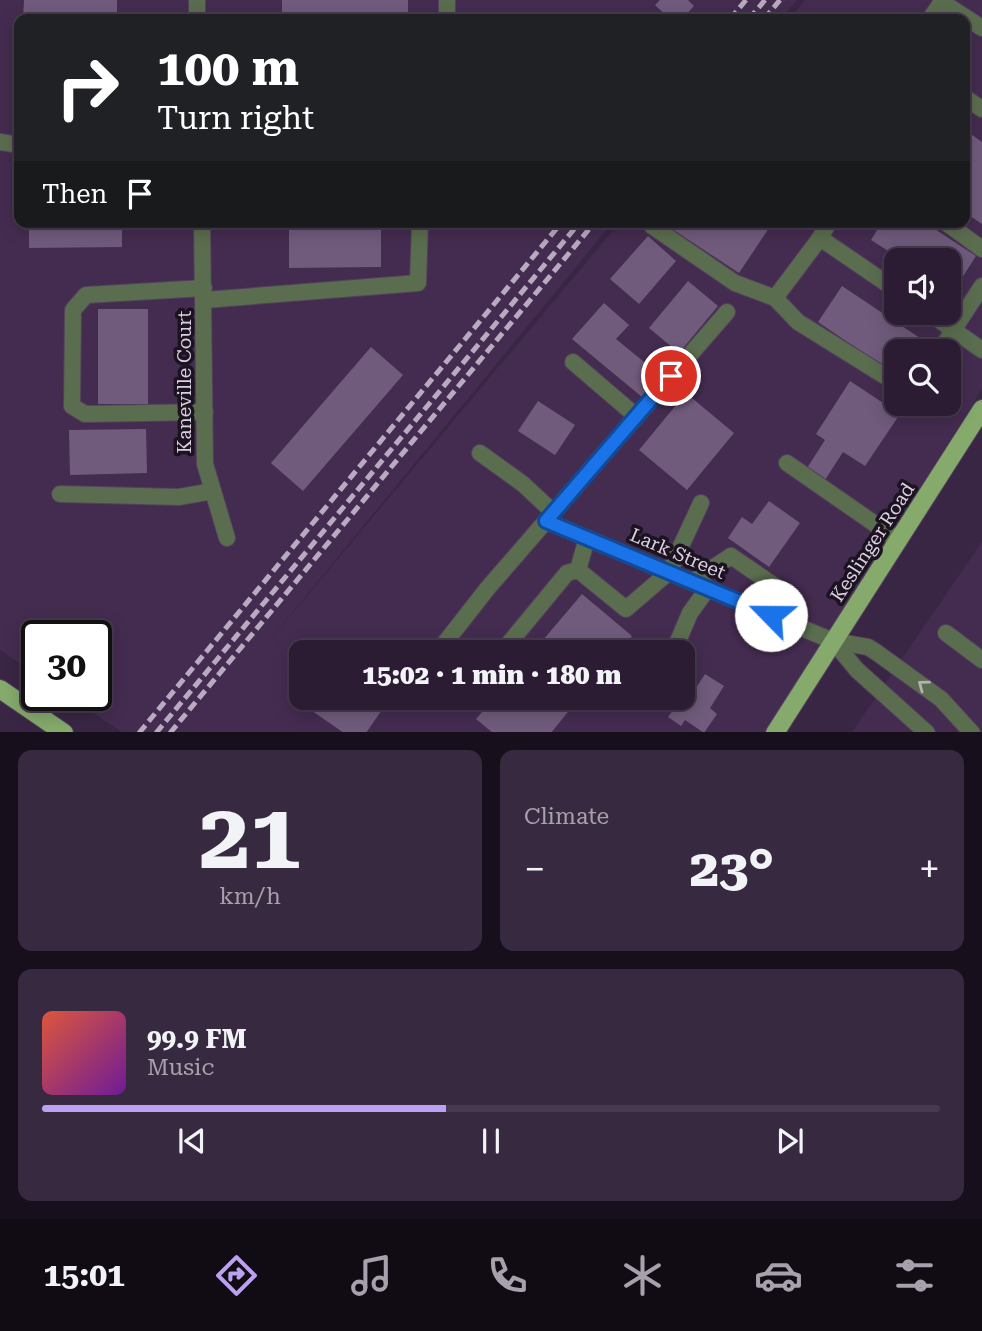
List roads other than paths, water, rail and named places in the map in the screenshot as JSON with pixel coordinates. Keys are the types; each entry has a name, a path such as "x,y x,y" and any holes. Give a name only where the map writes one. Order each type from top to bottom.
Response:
{"main road":[{"name":"Keslinger Road","path":"776,732 982,409"},
{"path":"0,689 63,732"}],"street":[{"path":"942,1 961,14"},
{"name":"Kaneville Court","path":"202,228 205,464 227,538"},
{"path":"205,412 85,414 72,406 73,310 86,295 204,294 418,283 419,228"},
{"path":"655,228 735,283 775,298 797,322 884,376"},
{"path":"775,298 826,228"},
{"path":"953,228 982,249"},
{"path":"820,238 884,282"},
{"path":"947,339 982,286"},
{"path":"447,640 487,589 727,312"},
{"path":"946,325 982,350"},
{"path":"573,362 636,416"},
{"path":"480,453 523,484 550,517"},
{"path":"787,463 898,540"},
{"path":"60,494 180,497 213,492"},
{"path":"578,570 626,609 669,572 701,503"},
{"name":"Lark Street","path":"550,517 587,538 833,641"},
{"path":"578,570 587,538"},
{"path":"692,582 731,556 779,589 771,615"},
{"path":"512,640 567,573 578,570"},
{"path":"679,640 690,613 708,588"},
{"path":"946,633 982,660"},
{"path":"833,641 858,670 926,732"},
{"path":"833,641 868,647 876,652 941,699 971,732"}],"railway":[{"path":"734,14 746,0"},
{"path":"753,14 765,0"},
{"path":"768,14 780,0"},
{"path":"140,732 557,228"},
{"path":"157,732 575,228"},
{"path":"171,732 590,228"}]}
